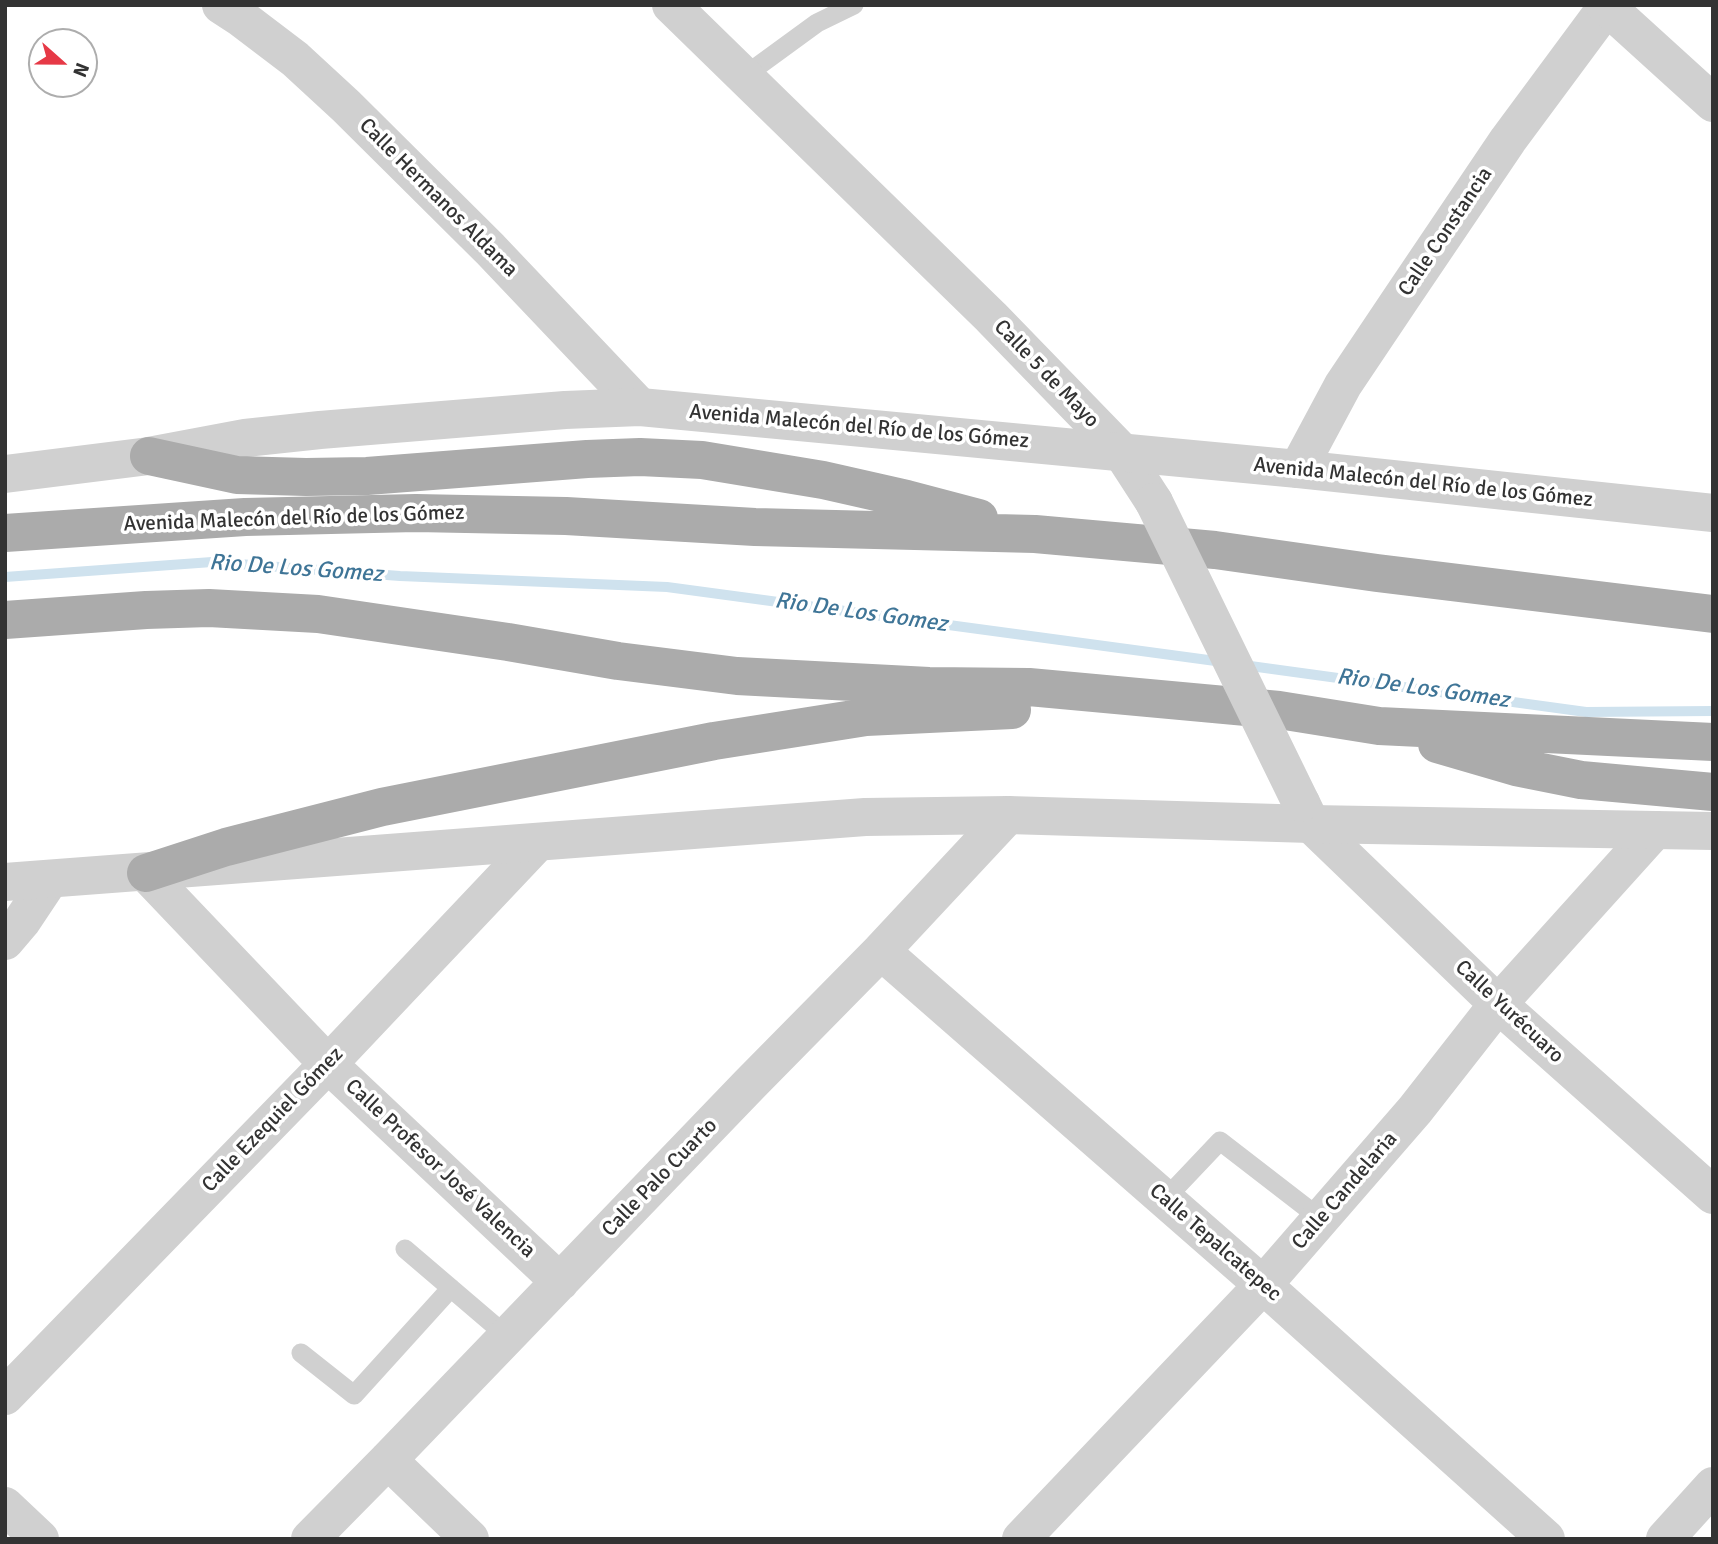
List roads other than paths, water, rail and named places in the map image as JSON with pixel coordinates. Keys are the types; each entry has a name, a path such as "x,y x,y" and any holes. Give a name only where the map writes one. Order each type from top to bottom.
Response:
{"main road":[{"path":"149,456 237,475 295,477 367,476 587,459 640,457 702,460 778,472 907,499 1035,534"},
{"name":"Avenida Malecón del Río de los Gómez","path":"5,533 245,517 416,513 566,516 755,527 1035,534 1215,550 1713,614"},
{"path":"5,620 209,608 318,614 618,661 737,676 916,685 1029,687 1279,710 1378,726 1713,742"},
{"path":"146,873 226,847 382,807 790,727 866,718 1152,700"},
{"path":"1378,726 1516,767 1555,775 1593,782 1713,792"}],"street":[{"name":"Calle Hermanos Aldama","path":"221,5 295,59 346,106 490,249 640,407"},
{"name":"Calle 5 de Mayo","path":"671,5 991,317 1121,451 1154,502 1306,813"},
{"path":"1607,6 1713,103"},
{"name":"Calle Constancia","path":"1298,469 1343,385 1508,139 1607,6"},
{"name":"Avenida Malecón del Río de los Gómez","path":"5,474 149,456 245,438 320,430 552,411 640,407 1121,451 1713,513"},
{"path":"5,882 865,817 1306,813 1713,831"},
{"name":"Calle Yurécuaro","path":"1306,813 1498,1004 1713,1195"},
{"name":"Calle Palo Cuarto","path":"310,1539 881,951 1008,815"},
{"name":"Calle Candelaria","path":"1021,1539 1263,1285 1415,1110 1498,1004 1655,830"},
{"name":"Calle Ezequiel Gómez","path":"5,1396 328,1064 538,842"},
{"name":"Calle Profesor José Valencia","path":"146,873 328,1064 560,1282"},
{"path":"5,941 50,879"},
{"name":"Calle Tepalcatepec","path":"881,951 1263,1285 1546,1539"},
{"path":"388,1460 470,1539"},
{"path":"1665,1539 1713,1486"},
{"path":"5,1506 40,1539"}],"lane":[{"path":"743,77 817,23 854,5"},
{"path":"1165,1199 1220,1141 1321,1219"},
{"path":"405,1249 508,1337"},
{"path":"301,1353 354,1395 451,1288"}],"waterway":[{"name":"Rio De Los Gomez","path":"5,577 212,562 400,576 667,587 1223,662"},
{"name":"Rio De Los Gomez","path":"1243,665 1586,712 1713,711"}]}
